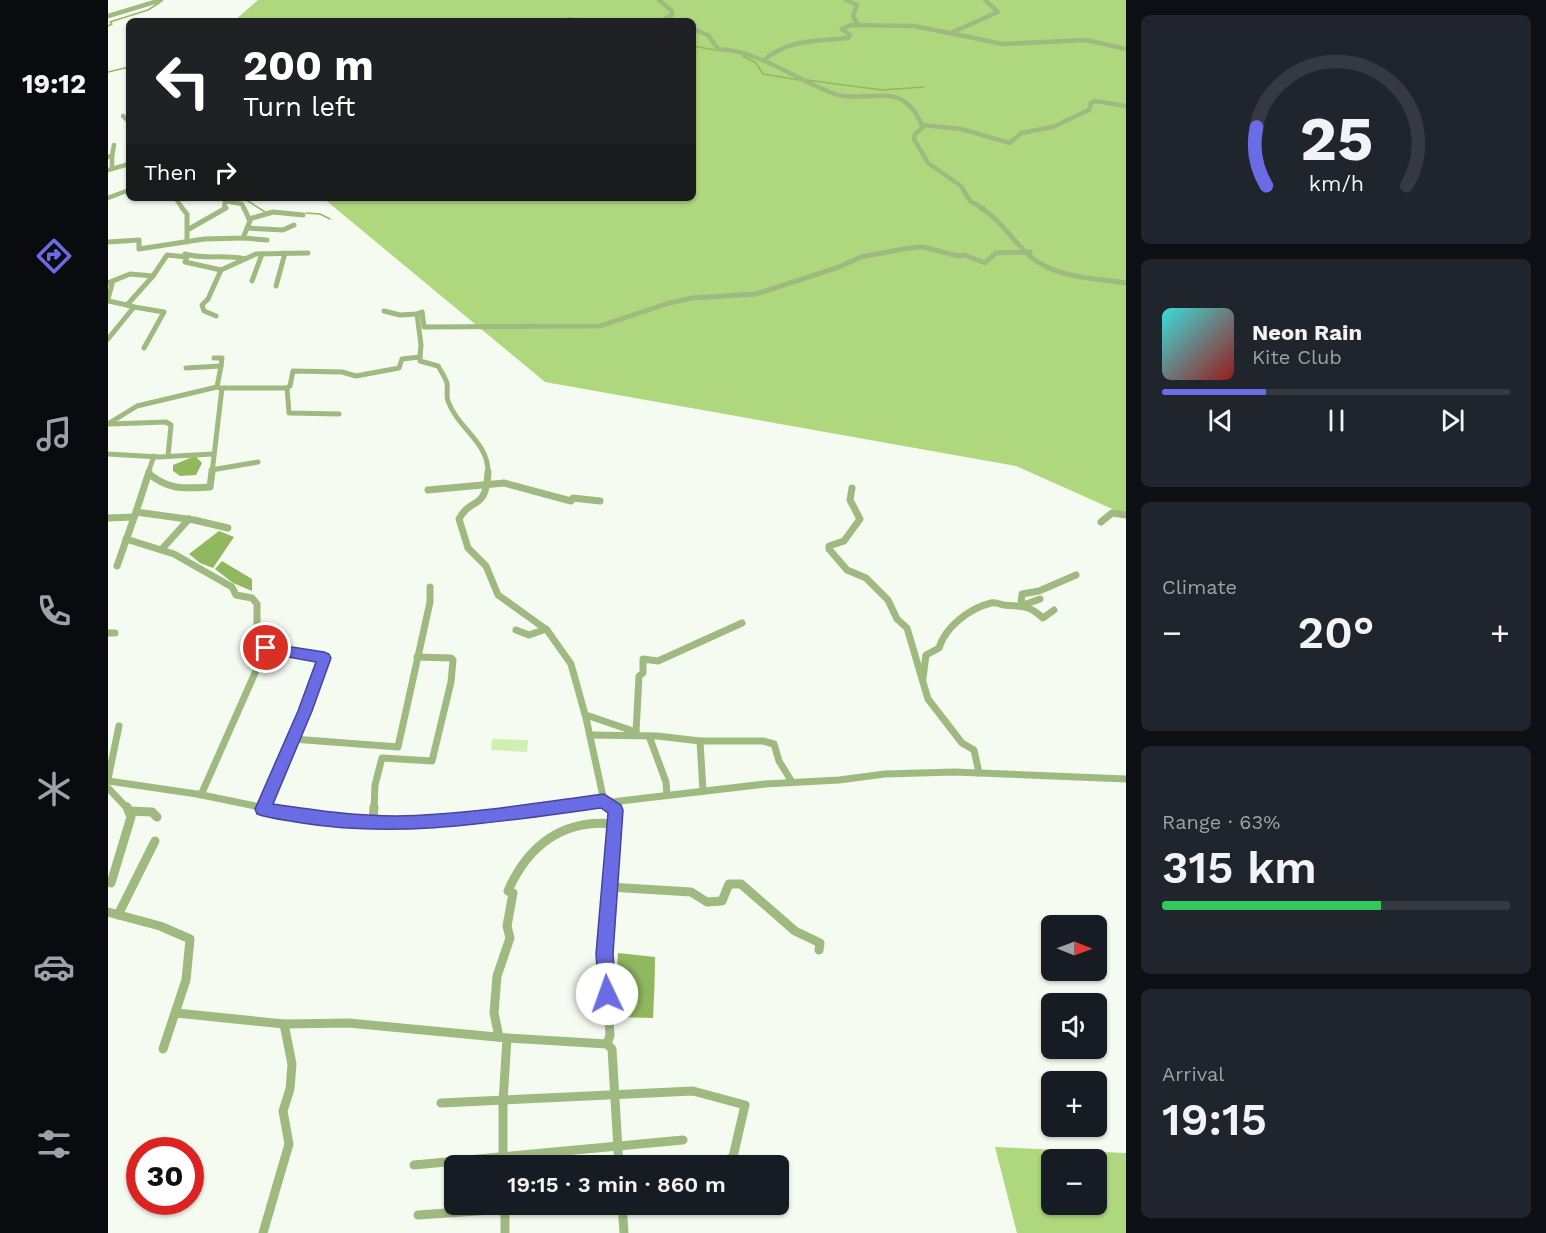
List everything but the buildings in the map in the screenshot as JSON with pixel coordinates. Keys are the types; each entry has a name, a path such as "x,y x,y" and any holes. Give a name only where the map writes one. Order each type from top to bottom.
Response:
{"street":[{"path":"108,16 142,8 161,0"},
{"path":"659,0 672,11 672,15 667,18"},
{"path":"846,0 856,5 857,9 853,16 858,25"},
{"path":"954,34 952,32 998,12 985,0"},
{"path":"765,59 773,52 799,41 848,38 850,35 843,28 858,25 921,27 1014,44 1097,40 1126,49"},
{"path":"696,30 708,35 718,49 736,50 765,59 837,95 897,98 915,110 922,125"},
{"path":"922,125 953,127 977,133 991,141 1010,143 1021,133 1053,127 1089,110 1091,103 1095,101 1126,106"},
{"path":"123,116 126,119"},
{"path":"922,125 914,139 927,162 961,186 970,201 992,214 1004,230 1042,265 1054,271 1126,283"},
{"path":"114,145 110,157 110,169 126,165"},
{"path":"108,198 126,191"},
{"path":"177,201 187,214 188,242"},
{"path":"189,229 226,208 225,201 242,204"},
{"path":"239,201 249,219 243,238"},
{"path":"249,219 274,212 282,214 293,212 303,215"},
{"path":"247,228 283,230 294,225"},
{"path":"108,242 139,240 139,249 188,242 243,238 267,240"},
{"path":"384,311 400,315 422,312 424,327 600,326 669,303 707,296 756,294 861,257 891,250 923,247 958,256 964,255 985,263 996,253 1030,252"},
{"path":"276,286 285,253"},
{"path":"180,255 186,257 185,262 221,270 262,254 308,253"},
{"path":"252,281 262,254"},
{"path":"128,305 140,288 153,276 167,255 234,255 245,259"},
{"path":"216,316 204,311 202,305 208,300 221,270"},
{"path":"144,348 164,312 108,300 110,284 130,274 153,276"},
{"path":"108,339 134,307"},
{"path":"417,314 421,345 420,360 438,366 447,383 449,392 447,400 452,410 464,429 483,448 488,463 488,486 479,502 462,513 459,519 468,548 486,566 498,595 546,629 571,664 586,715 604,801 616,810 605,954 610,1035 607,1044"},
{"path":"339,414 289,414 287,388 290,386 293,371 342,372 356,376 399,368 402,359 420,357"},
{"path":"149,474 159,482 171,487 199,489 210,487 222,358 214,358"},
{"path":"186,368 221,366"},
{"path":"109,423 137,406 220,388 287,388"},
{"path":"109,423 166,422 171,425 168,456"},
{"path":"108,454 168,456 213,454"},
{"path":"117,566 154,456"},
{"path":"211,470 258,462"},
{"path":"428,490 508,484 571,501 573,498 600,501"},
{"path":"852,488 850,500 860,519 844,541 830,546 829,549 847,570 866,578 888,600 897,619 907,628 928,699 962,743 975,753 979,773"},
{"path":"1101,522 1112,513 1126,515"},
{"path":"108,518 135,514 189,519 228,528"},
{"path":"162,549 189,519"},
{"path":"126,539 162,549 232,587 236,595 252,598 257,604 257,633"},
{"path":"1054,610 1043,618 1023,604 1022,594 1039,591 1076,575"},
{"path":"293,739 398,747 430,602 430,588"},
{"path":"915,651 926,655 936,652 942,635 961,619 993,602 1002,605 1023,604 1040,599"},
{"path":"637,734 640,704 639,675 643,673 643,659 658,661 695,642 742,623"},
{"path":"516,630 529,635 546,629"},
{"path":"201,795 266,648 324,658 263,809"},
{"path":"923,681 926,655"},
{"path":"376,823 373,804 382,758 432,761 437,742 451,682 453,660 452,658 417,657"},
{"path":"586,715 637,734"},
{"path":"119,726 108,780 201,795 322,819 376,823 469,818 604,801 885,774 979,773 1126,779"},
{"path":"590,735 637,734 700,741 763,741 774,744 779,761 792,782"},
{"path":"649,736 666,782 667,795"},
{"path":"700,741 703,791"},
{"path":"108,788 130,811 131,817 111,883"},
{"path":"130,811 152,813 157,817"},
{"path":"503,1155 503,1037 494,1013 497,976 510,938 507,926 513,893 508,891 519,868 550,839 567,827 602,822 615,824"},
{"path":"118,915 155,841"},
{"path":"609,887 691,892 707,902 722,902 729,884 741,884 795,931 820,943 819,950"},
{"path":"108,912 146,920 190,939 191,952 176,1013 163,1049"},
{"path":"176,1013 284,1024 349,1023 607,1044 612,1049 618,1155"},
{"path":"263,1233 289,1144 283,1111 290,1089 292,1067 289,1038 284,1024"},
{"path":"441,1103 503,1102 693,1090 745,1105 733,1155"},
{"path":"544,1155 684,1140"},
{"path":"414,1165 444,1163"},
{"path":"418,1215 444,1213"},
{"path":"505,1215 505,1233"},
{"path":"623,1215 624,1233"}],"shaded area":[{"path":"258,0 1126,0 1126,515 1016,466 545,382 327,201 696,201 696,18 237,18"},
{"path":"195,456 202,463 196,475 180,476 173,471 173,465"},
{"path":"219,531 234,537 213,568 200,563 189,554"},
{"path":"222,561 252,579 252,591 233,583 215,569"},
{"path":"492,739 528,740 527,752 491,750"},
{"path":"618,953 655,957 653,1018 614,1017"},
{"path":"995,1147 1041,1149 1041,1215 1107,1215 1107,1152 1126,1153 1126,1233 1017,1233"}],"waterway":[{"path":"108,26 112,24 110,22 148,10 159,3"},
{"path":"696,47 715,50"},
{"path":"743,56 756,63 763,74 799,80"},
{"path":"108,72 126,68"},
{"path":"807,80 882,90 924,87"},
{"path":"248,201 265,212"},
{"path":"306,213 320,214 330,219"}],"route":[{"path":"266,648 324,658 321,673 263,809 322,819 364,823 409,823 469,818 604,801 616,810 605,954 607,994"}]}
